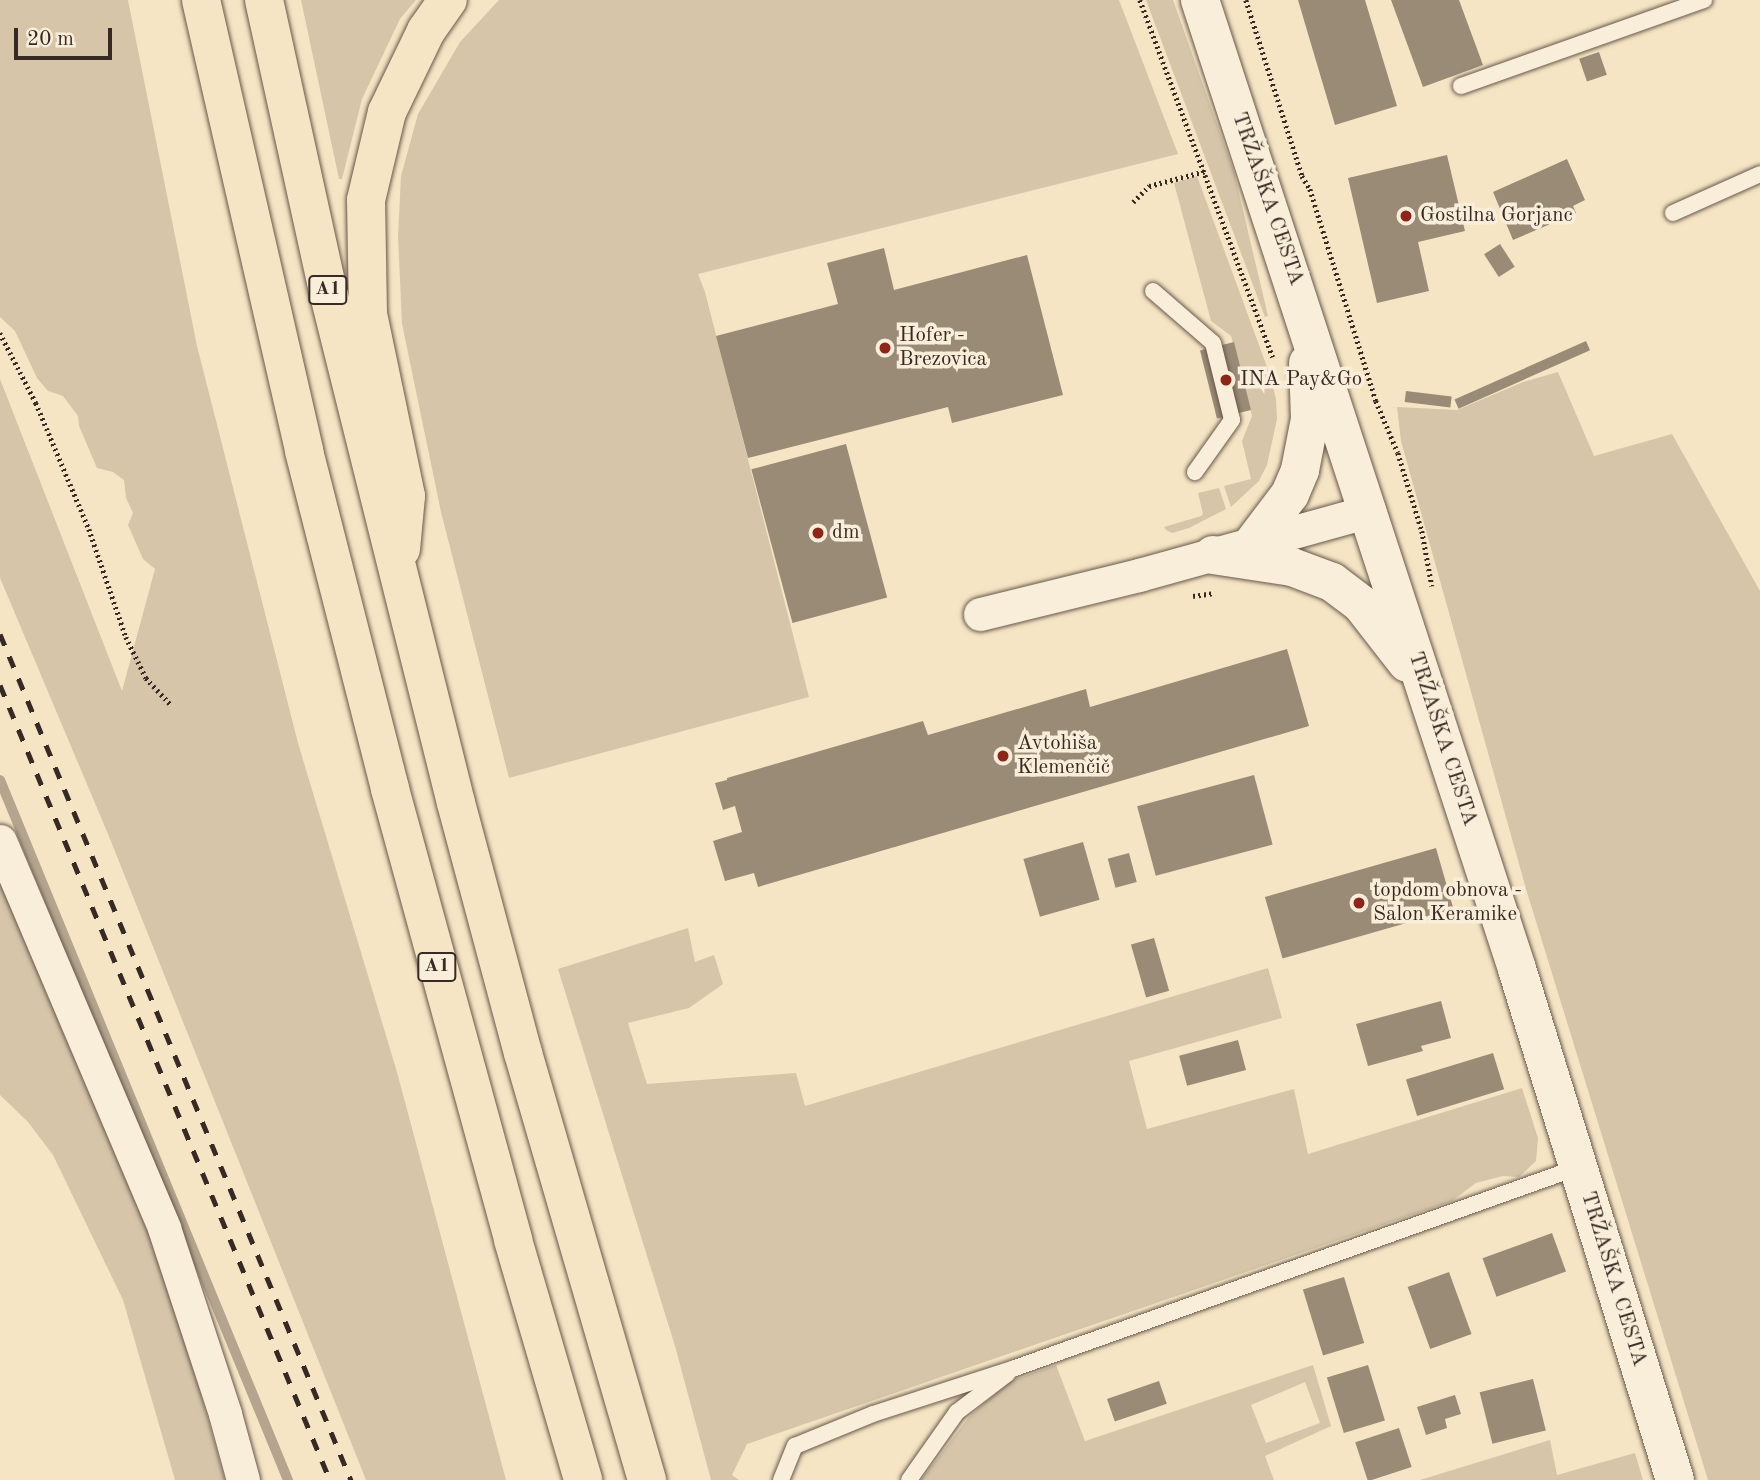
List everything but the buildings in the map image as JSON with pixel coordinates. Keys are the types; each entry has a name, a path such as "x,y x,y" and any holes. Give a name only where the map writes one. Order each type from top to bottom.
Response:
{"highway":[{"name":"A1","path":"201,0 304,451 390,789 513,1241 583,1480"},
{"name":"A1","path":"264,0 329,295 399,579 523,1053 647,1480"},
{"path":"399,579 406,496 368,314 366,200 387,112 426,31 448,0"}],"main road":[{"name":"TRŽAŠKA CESTA","path":"1200,0 1369,511 1579,1167 1675,1480"},
{"path":"1253,543 1290,494 1306,447 1310,419 1306,316"},
{"path":"1213,555 1292,567 1332,582 1362,605 1425,687"}],"street":[{"path":"980,614 1213,555 1369,511"},
{"path":"0,841 164,1228 225,1414 243,1480"}],"lane":[{"path":"1461,86 1704,0"},
{"path":"1673,213 1760,174"},
{"path":"1153,291 1213,343 1232,420 1195,472"},
{"path":"781,1480 795,1446 873,1414 1015,1368 1579,1167"},
{"path":"909,1480 957,1412 1015,1368"}],"path":[{"path":"1140,0 1276,364"},
{"name":"TRŽAŠKA CESTA","path":"1245,0 1302,176 1310,189"},
{"path":"1133,202 1149,186 1206,171"},
{"path":"0,333 36,403 89,529 126,637 146,678 171,705"}],"shaded area":[{"path":"0,0 128,0 197,346 298,743 397,1072 506,1480 366,1480 108,834 0,578 0,379 122,691 155,569 143,559 128,525 133,513 126,498 124,480 113,472 97,468 79,426 78,416 63,396 48,391 37,378 15,331 0,317"},
{"path":"301,0 416,0 400,19 362,99 342,179 339,179"},
{"path":"499,0 1119,0 1178,154 698,274 705,292 809,697 509,778 441,512 402,324 398,236 401,176 418,114 460,42"},
{"path":"1146,0 1173,0 1234,172 1268,316 1265,317"},
{"path":"1197,176 1270,375 1276,399 1277,419 1267,465 1259,481 1231,507 1224,486 1251,479 1242,441 1252,416 1231,336 1211,321 1174,183"},
{"path":"1558,372 1594,456 1672,434 1760,591 1760,1480 1708,1480 1526,889 1401,441 1397,407 1457,410 1523,382"},
{"path":"1219,488 1226,509 1189,528 1172,533 1166,530 1164,527 1201,516 1203,514 1198,493"},
{"path":"0,868 137,1186 155,1254 182,1326 225,1480 175,1480 123,1300 53,1155 28,1122 0,1095"},
{"path":"688,928 695,962 714,955 723,984 689,1008 628,1023 647,1084 796,1073 805,1106 1268,968 1282,1018 1129,1061 1147,1129 1294,1089 1308,1154 1522,1088 1538,1138 1536,1161 1519,1177 1503,1176 1476,1183 1452,1201 747,1444 732,1475 739,1480 711,1480 675,1346 558,969"},
{"path":"1056,1365 1085,1441 1313,1365 1331,1426 1265,1456 1274,1480 921,1480 969,1417 1008,1382","holes":["1305,1382 1320,1423 1266,1443 1251,1405"]},
{"path":"1550,1440 1557,1475 1635,1453 1643,1480 1420,1480"}],"waterway":[{"path":"0,780 288,1480"}],"railway":[{"path":"0,634 351,1480"},
{"path":"0,685 330,1480"}],"place":[{"name":"Gostilna Gorjanc","path":"1406,216"},
{"name":"Hofer - Brezovica","path":"885,348"},
{"name":"INA Pay&Go","path":"1226,380"},
{"name":"dm","path":"818,533"},
{"name":"Avtohiša Klemenčič","path":"1003,756"},
{"name":"topdom obnova - Salon Keramike","path":"1359,903"}]}
